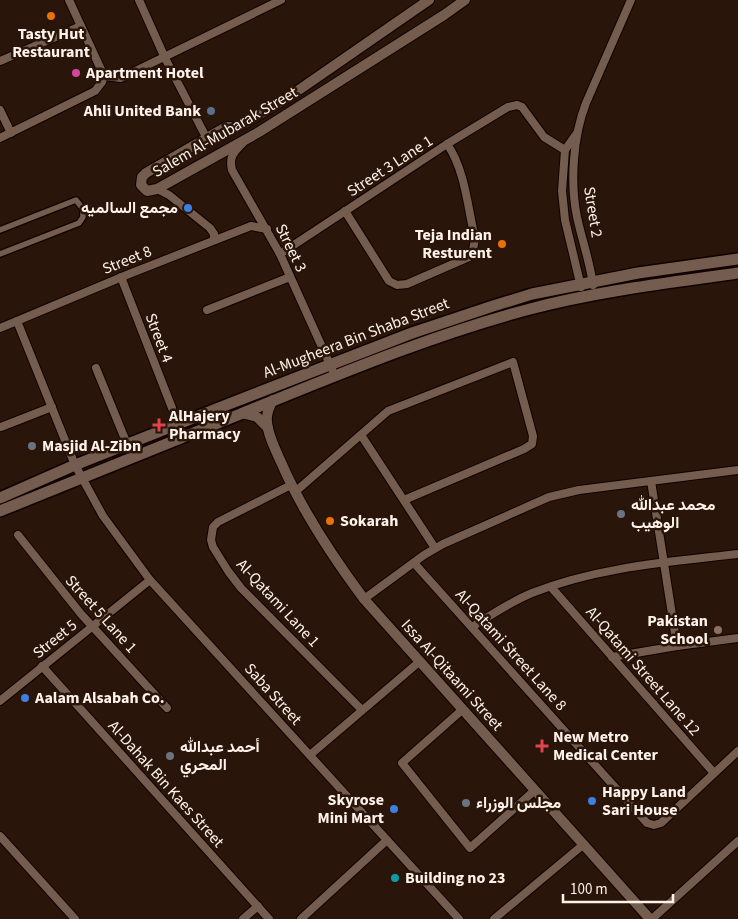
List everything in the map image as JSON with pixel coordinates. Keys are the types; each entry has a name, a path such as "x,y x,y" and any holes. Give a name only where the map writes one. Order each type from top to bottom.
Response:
{"main road":[{"name":"Al-Mugheera Bin Shaba Street","path":"0,511 273,400 412,333 532,294 673,267 738,259"},
{"name":"Al-Mugheera Bin Shaba Street","path":"0,498 127,444 332,370 410,348 497,319 582,297 738,273"}],"street":[{"path":"0,138 95,91 102,82 104,76 69,0"},
{"path":"139,0 165,58 206,137"},
{"path":"104,76 121,78 165,58 268,3 281,0"},
{"name":"Salem Al-Mubarak Street","path":"429,0 293,94 237,127 226,127 206,137 143,175 140,181 144,189 151,191 157,189 247,139 465,0"},
{"name":"Street 2","path":"594,295 593,282 577,219 574,199 578,132 580,119 586,103 631,0"},
{"path":"0,61 80,26"},
{"name":"Street 3 Lane 1","path":"280,254 447,144 508,107 517,105 524,109 535,127 544,136 565,150"},
{"path":"0,110 11,133"},
{"name":"Street 2","path":"578,132 565,150 562,177 563,206 582,297"},
{"name":"Street 3","path":"247,139 231,155 232,170 280,254 332,370"},
{"path":"345,211 389,281 394,284 407,284 468,257 474,250 474,239 460,169 447,144"},
{"path":"157,189 169,195 210,228 214,234 214,240"},
{"path":"0,230 76,200 83,209 83,217 78,223 0,254"},
{"name":"Street 8","path":"0,328 121,277 251,226 267,230"},
{"name":"Street 4","path":"121,277 172,408"},
{"path":"208,310 290,277"},
{"path":"17,321 81,478"},
{"name":"Al-Qatami Lane 1","path":"362,710 241,588 213,548 211,533 213,527 218,522 293,489 393,408 513,362 533,436 532,444 404,500"},
{"path":"96,368 127,444"},
{"name":"Issa Al-Qitaami Street","path":"273,400 268,410 268,428 293,489 332,556 364,599 419,662 651,919"},
{"path":"1,427 52,407"},
{"path":"242,413 257,417 268,428"},
{"path":"361,434 435,548"},
{"path":"364,599 435,548 549,497 579,490 738,470"},
{"name":"Saba Street","path":"81,478 103,516 150,580 459,919"},
{"path":"651,481 677,646"},
{"name":"Street 5 Lane 1","path":"18,535 59,588 167,708"},
{"path":"472,627 514,602 551,587 599,573 664,562 738,554"},
{"name":"Al-Qatami Street Lane 8","path":"414,563 647,823 654,825 660,823 738,751"},
{"name":"Street 5","path":"0,701 150,580"},
{"name":"Al-Qatami Street Lane 12","path":"551,587 714,773"},
{"path":"612,657 738,638"},
{"path":"310,755 419,662"},
{"name":"Al-Dahak Bin Kaes Street","path":"42,666 269,919"},
{"path":"462,710 402,763 470,848 535,790"},
{"path":"0,836 75,919"},
{"path":"301,919 387,840"},
{"path":"651,919 738,841"},
{"path":"494,919 584,844"},
{"path":"243,919 258,906"}],"place":[{"name":"Tasty Hut Restaurant","path":"51,16"},
{"name":"Apartment Hotel","path":"76,73"},
{"name":"Ahli United Bank","path":"211,111"},
{"name":"مجمع السالميه","path":"188,208"},
{"name":"Teja Indian Resturent","path":"502,244"},
{"name":"AlHajery Pharmacy","path":"159,425"},
{"name":"Masjid Al-Zibn","path":"32,446"},
{"name":"محمد عبدالله الوهيب","path":"621,514"},
{"name":"Sokarah","path":"330,521"},
{"name":"Pakistan School","path":"718,630"},
{"name":"Aalam Alsabah Co.","path":"25,698"},
{"name":"New Metro Medical Center","path":"542,746"},
{"name":"أحمد عبدالله المحري","path":"170,756"},
{"name":"Happy Land Sari House","path":"592,801"},
{"name":"مجلس الوزراء","path":"466,803"},
{"name":"Skyrose Mini Mart","path":"394,809"},
{"name":"Building no 23","path":"395,878"}]}
